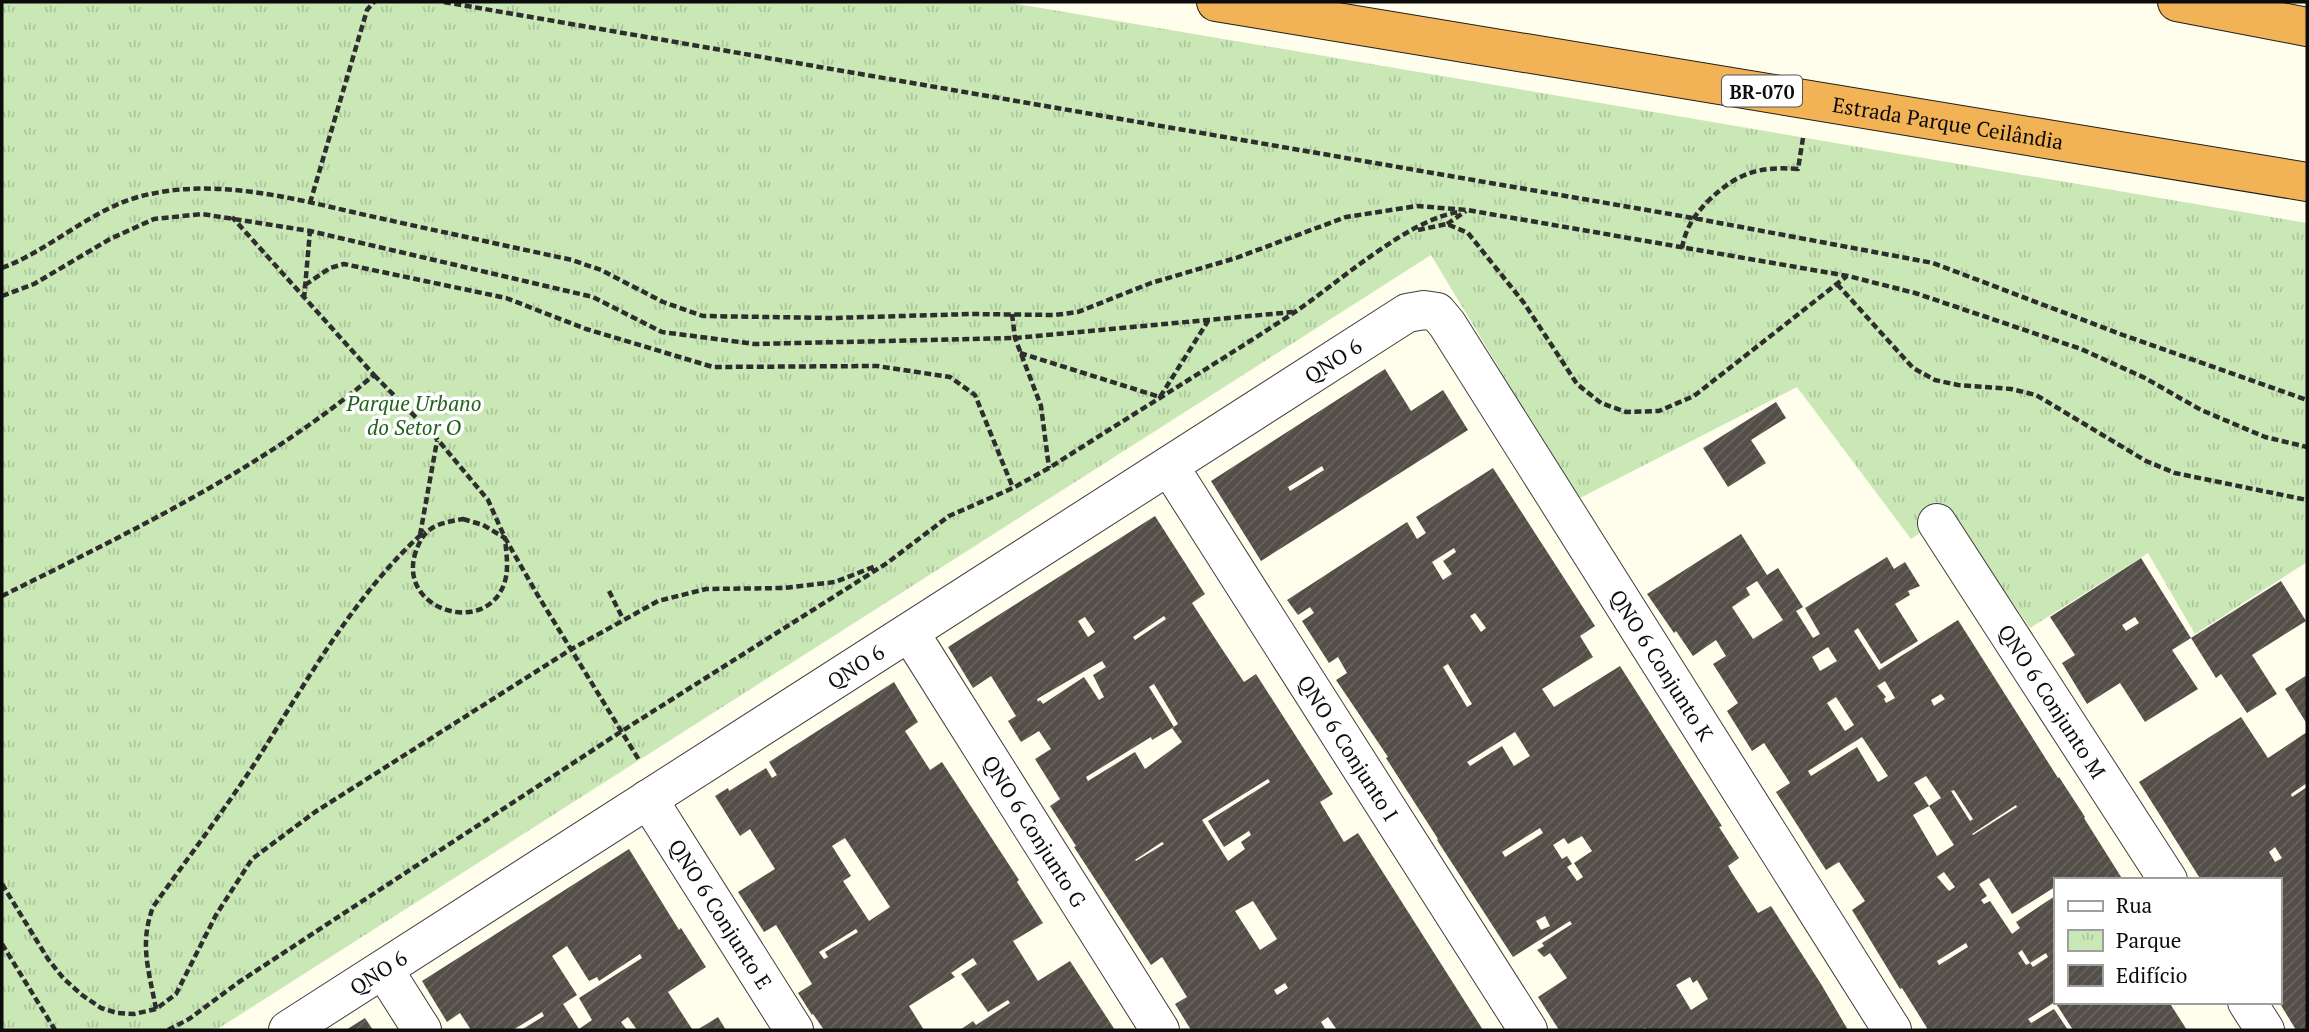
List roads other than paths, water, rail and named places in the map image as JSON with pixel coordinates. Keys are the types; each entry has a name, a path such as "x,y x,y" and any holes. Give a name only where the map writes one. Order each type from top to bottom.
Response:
{"highway":[{"name":"Estrada Parque Ceilândia","path":"1216,2 2307,182"},
{"path":"2178,2 2307,27"}],"street":[{"name":"QNO 6","path":"288,1030 1407,313 1424,310"},
{"name":"QNO 6 Conjunto K","path":"1424,310 1437,312 1447,324 1892,1030"},
{"name":"QNO 6 Conjunto I","path":"1169,466 1528,1030"},
{"name":"QNO 6 Conjunto M","path":"1937,523 2167,878"},
{"name":"QNO 6 Conjunto G","path":"910,633 1160,1030"},
{"name":"QNO 6 Conjunto E","path":"648,799 794,1030"},
{"path":"384,970 422,1030"},
{"path":"2248,1004 2265,1030"}],"park label":[{"name":"Parque Urbano do Setor O","path":"414,415"}]}
